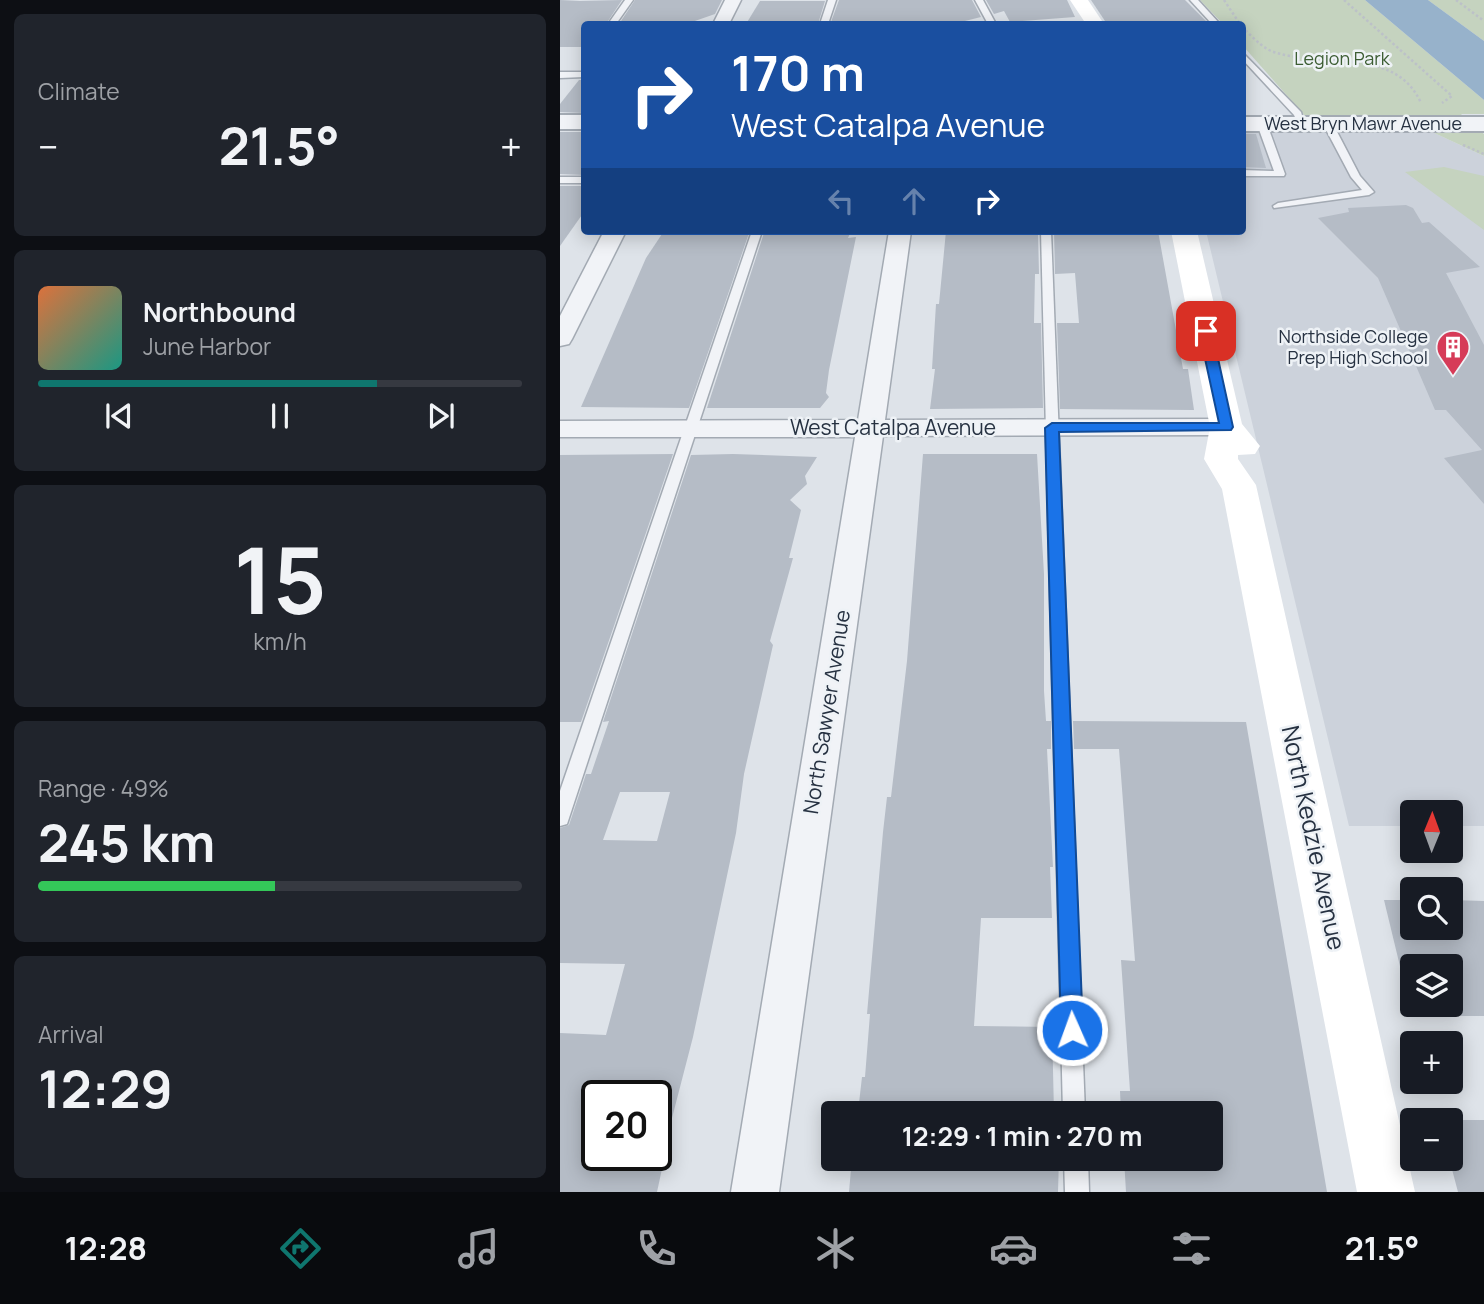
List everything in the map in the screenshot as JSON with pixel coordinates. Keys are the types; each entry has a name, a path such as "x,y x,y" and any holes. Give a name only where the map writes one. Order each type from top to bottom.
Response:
{"main road":[{"path":"1079,0 1093,21"},
{"name":"North Kedzie Avenue","path":"1185,235 1226,427 1218,449 1227,476 1239,485 1386,1192"}],"street":[{"path":"722,21 733,0"},
{"path":"560,122 581,122"},
{"name":"West Bryn Mawr Avenue","path":"1252,124 1484,124"},
{"path":"560,339 613,235"},
{"name":"North Sawyer Avenue","path":"755,1192 899,235"},
{"name":"West Catalpa Avenue","path":"560,429 1226,427"}],"lane":[{"path":"614,21 629,0"},
{"path":"825,21 832,0"},
{"path":"979,0 990,21"},
{"path":"1194,0 1213,21"},
{"path":"1246,58 1298,114 1302,124"},
{"path":"560,75 581,75"},
{"path":"1246,173 1280,174 1252,124"},
{"path":"1278,206 1370,192 1356,177 1328,124"},
{"path":"560,180 581,180"},
{"path":"560,818 756,235"},
{"path":"1046,235 1074,1101"},
{"path":"1076,1171 1077,1192"}],"path":[{"path":"1344,0 1452,96 1435,105"},
{"path":"1456,0 1484,21"},
{"path":"1246,31 1265,48 1274,52 1370,64 1395,72 1417,93 1424,110"}],"shaded area":[{"path":"1246,131 1430,131 1484,156 1484,826 1463,826 1463,800 1400,800 1400,826 1349,826 1207,235 1246,235"}],"green space":[{"name":"Legion Park","path":"1200,0 1365,0 1484,100 1484,114 1461,114 1464,117 1306,117 1246,49 1246,21 1220,21"},
{"name":"Legion Park","path":"1428,0 1484,0 1484,41"},
{"path":"1430,131 1480,131 1484,134 1484,156"},
{"path":"1444,167 1484,176 1484,230 1405,172"}],"water":[{"path":"1365,0 1428,0 1484,41 1484,100"}],"building":[{"path":"560,0 622,0 608,21 581,21 581,47 560,47"},
{"path":"635,0 722,0 715,14 695,21 621,21"},
{"path":"839,0 972,0 981,17 965,21 831,21"},
{"path":"986,0 1067,0 1075,17 1009,21 1004,11 994,14"},
{"path":"1091,0 1185,0 1206,21 1105,21"},
{"path":"760,1 825,1 819,21 748,21"},
{"path":"579,80 581,113 560,112 560,104"},
{"path":"560,132 581,132 581,175 560,174"},
{"path":"1246,134 1256,134 1266,168 1246,167"},
{"path":"560,186 581,186 581,216 560,246"},
{"name":"Northside College Prep High School","path":"1406,205 1413,208 1422,223 1429,222 1480,267 1446,273 1484,345 1484,504 1444,458 1482,450 1446,410 1435,410 1378,278 1318,218 1349,212 1348,208"},
{"path":"661,235 748,235 689,408 581,407 646,258"},
{"path":"763,235 856,237 829,370 826,393 829,397 820,408 707,408"},
{"path":"946,235 1038,235 1039,274 1035,274 1034,323 1041,323 1043,408 930,409 935,369 932,369 936,304 939,304"},
{"path":"1054,235 1159,235 1183,369 1188,369 1194,410 1060,409 1057,323 1079,323 1075,273 1055,274"},
{"path":"673,454 581,722 560,722 560,455"},
{"path":"923,454 1037,454 1044,574 1044,691 1046,721 1051,721 1051,749 1047,749 1053,867 1050,867 1052,918 981,918 974,1026 1052,1027 1054,1101 859,1101 862,1077 865,1077 870,1014 867,1014 883,832 887,797 891,797 907,661"},
{"path":"691,455 817,457 805,476 807,484 790,500 801,510 789,558 793,558 770,641 773,645 744,774 736,833 693,1037 672,1118 672,1080 581,1080 581,1171 662,1171 657,1192 560,1192 560,1033 606,1035 625,964 560,963 560,828 569,825 586,774 591,774 609,721 603,722","holes":["620,792 670,792 657,841 603,840"]},
{"path":"1073,721 1246,722 1327,1192 1126,1192 1125,1171 1223,1171 1223,1101 1120,1101 1120,1091 1130,1091 1121,960 1135,961 1119,749 1074,749"},
{"path":"1384,900 1400,900 1400,940 1463,940 1463,900 1484,901 1484,1016 1463,1016 1463,954 1400,954 1400,966"},
{"path":"1463,1120 1484,1120 1484,1192 1458,1192 1452,1171 1463,1171"},
{"path":"851,1171 1059,1171 1058,1192 849,1192"}],"place":[{"name":"Northside College Prep High School","path":"1453,377"}],"route":[{"path":"1072,1030 1052,428 1226,427 1206,331"}]}
